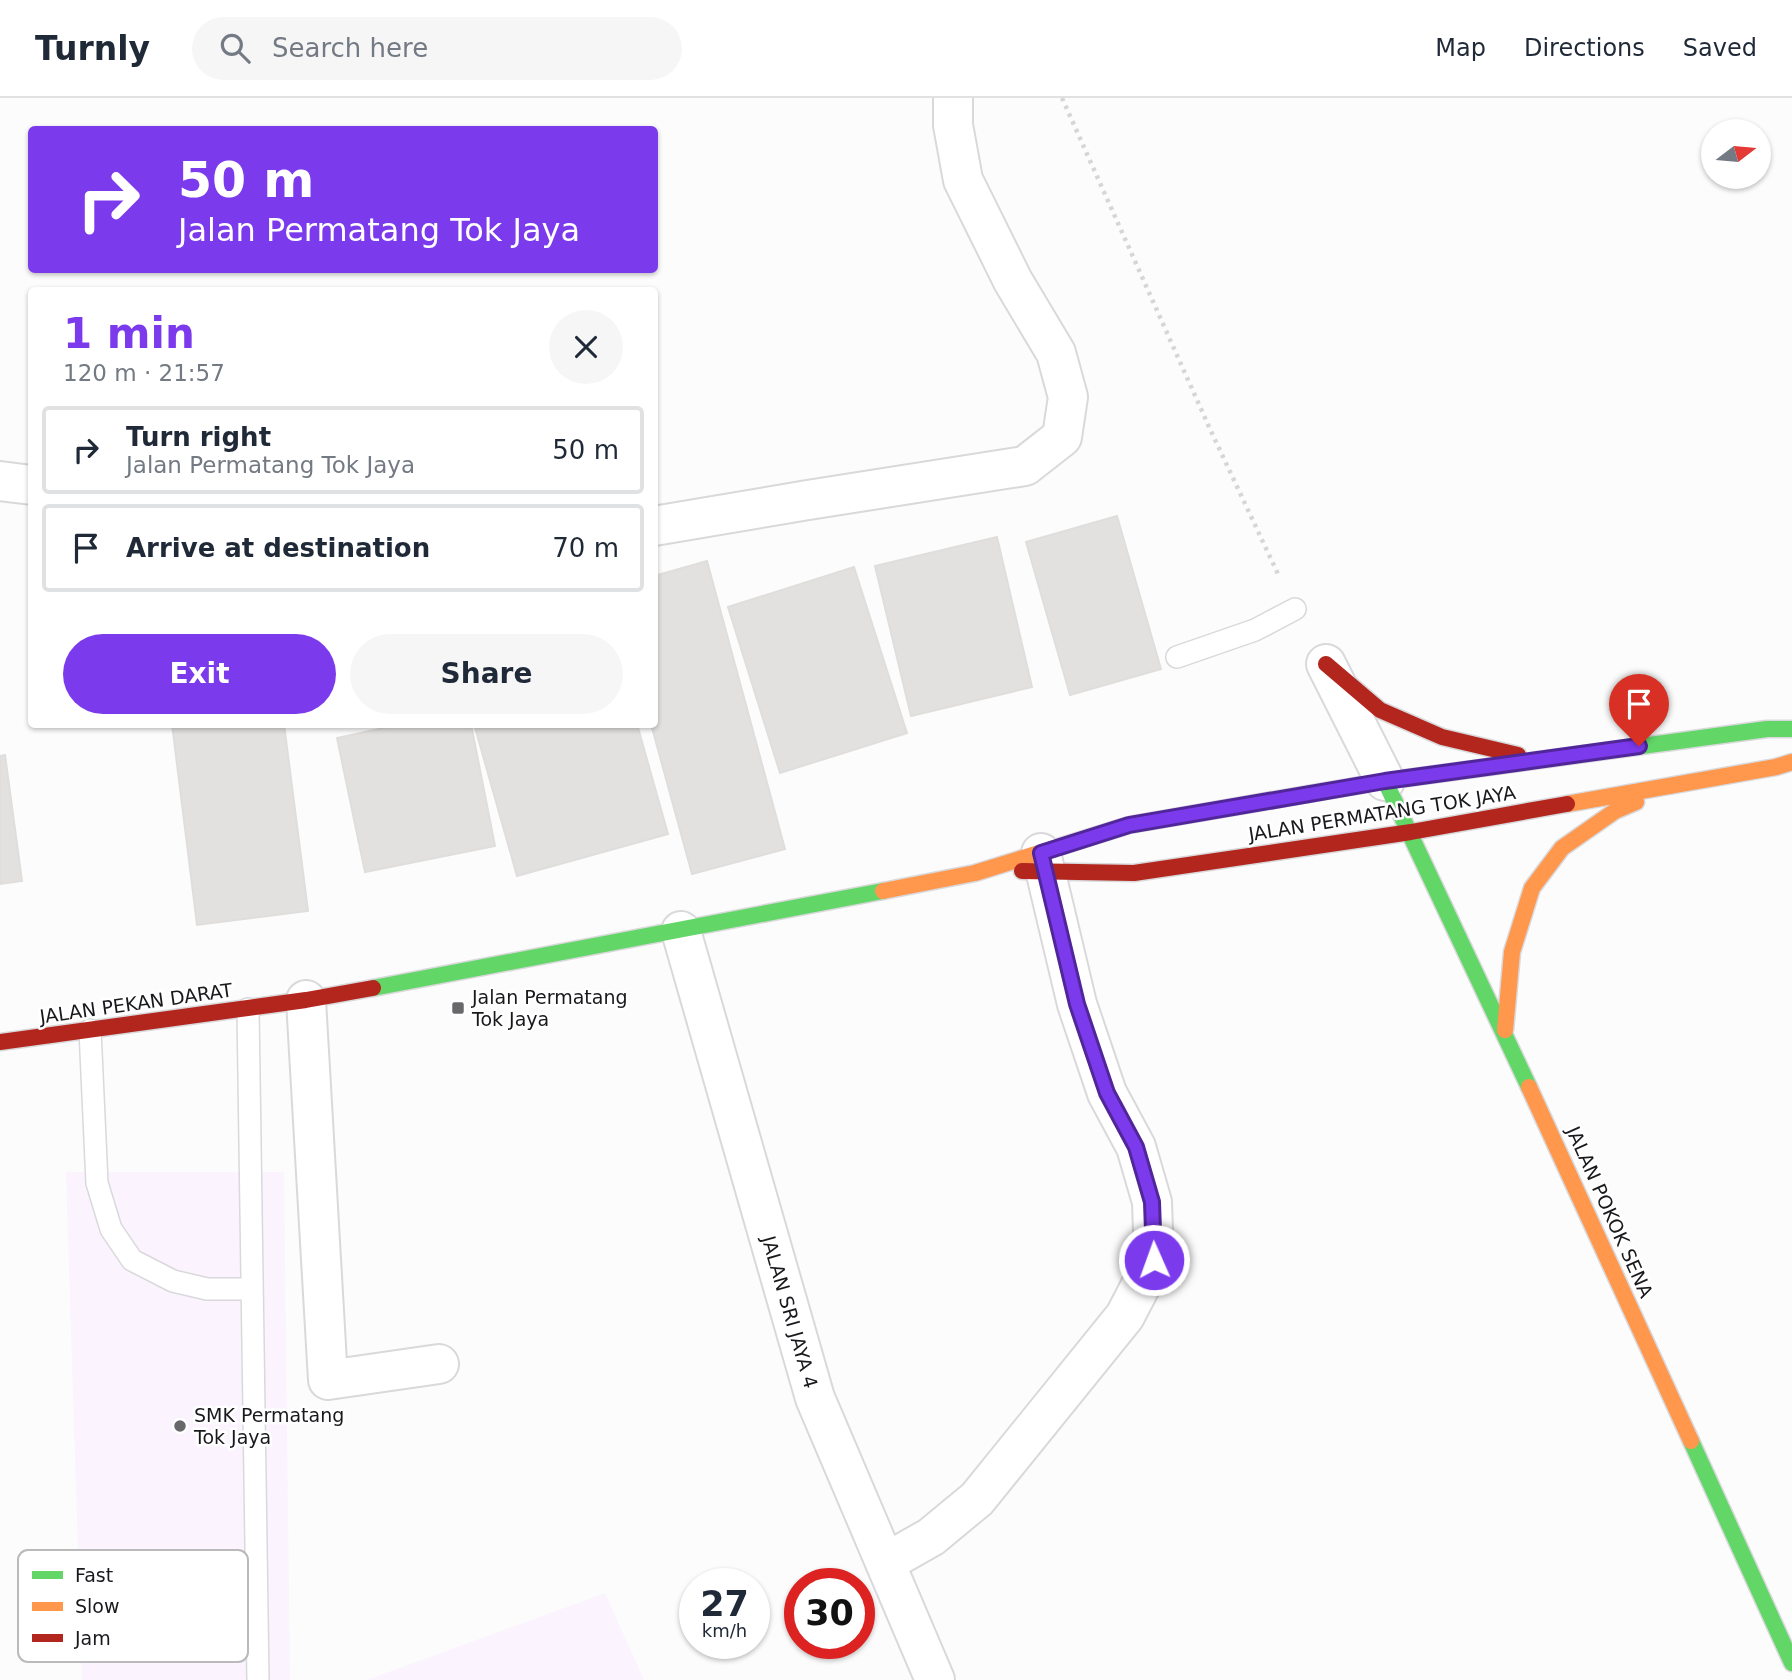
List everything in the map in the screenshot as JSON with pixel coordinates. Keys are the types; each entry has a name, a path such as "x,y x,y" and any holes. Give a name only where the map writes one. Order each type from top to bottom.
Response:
{"main road":[{"path":"1326,664 1380,710 1441,737 1537,760"},
{"name":"JALAN PERMATANG TOK JAYA","path":"292,1002 681,932 1043,861 1129,825 1385,781 1767,729 1792,729"},
{"name":"JALAN PERMATANG TOK JAYA","path":"1043,861 1135,873 1411,832 1670,787 1792,762"},
{"name":"JALAN POKOK SENA","path":"1385,781 1505,1033 1792,1663"},
{"path":"1505,1033 1512,952 1532,888 1562,848 1615,811 1670,787"},
{"name":"JALAN PEKAN DARAT","path":"0,1042 292,1002"}],"street":[{"path":"658,525 1024,466 1062,437 1068,397 1056,354 1013,281 963,180 953,125 953,98"},
{"path":"0,481 28,484"},
{"path":"1326,664 1385,781"},
{"path":"885,1563 931,1537 977,1499 1125,1316 1154,1260 1152,1202 1136,1147 1107,1093 1077,1004 1043,861"},
{"name":"JALAN SRI JAYA 4","path":"681,932 815,1398 935,1680"},
{"path":"292,1002 328,1380 439,1364"}],"lane":[{"path":"1177,657 1255,630 1295,609"},
{"path":"247,1009 258,1680"},
{"path":"90,1030 97,1183 111,1229 132,1261 173,1281 207,1289 252,1289"}],"path":[{"path":"1062,98 1199,404 1295,609"}],"shaded area":[{"name":"SMK Permatang Tok Jaya","path":"66,1172 284,1172 290,1680 82,1680 81,1662 248,1662 248,1550 78,1550"},
{"path":"605,1593 644,1680 367,1680"}],"building":[{"path":"1117,516 1161,669 1070,695 1026,542"},
{"path":"997,537 1032,687 911,716 875,566"},
{"path":"707,561 785,849 692,874 652,728 658,728 658,575"},
{"path":"854,567 907,733 780,773 728,607"},
{"path":"172,728 285,728 308,911 197,925"},
{"path":"383,728 472,728 495,846 365,872 337,738"},
{"path":"475,728 638,728 668,834 517,876"},
{"path":"5,755 22,881 0,884 0,756"}],"traffic: fast":[{"path":"1308,794 1767,729 1792,729"},
{"path":"1385,781 1529,1087"},
{"path":"373,988 883,891"},
{"path":"1691,1441 1792,1663"}],"traffic: slow":[{"path":"1567,804 1792,762"},
{"path":"883,891 975,873 1129,825 1308,794"},
{"path":"1505,1030 1512,952 1532,888 1562,848 1615,811 1636,802"},
{"path":"1529,1087 1691,1441"}],"traffic: jam":[{"path":"1326,664 1380,710 1442,737 1518,755"},
{"path":"1022,871 1134,873 1411,832 1567,804"},
{"path":"0,1042 306,1000 373,988"}],"place":[{"name":"Jalan Permatang Tok Jaya","path":"458,1008"},
{"name":"SMK Permatang Tok Jaya","path":"180,1426"}],"route":[{"path":"1154,1260 1152,1202 1136,1147 1107,1093 1077,1004 1041,853 1129,825 1385,781 1639,746"}]}
